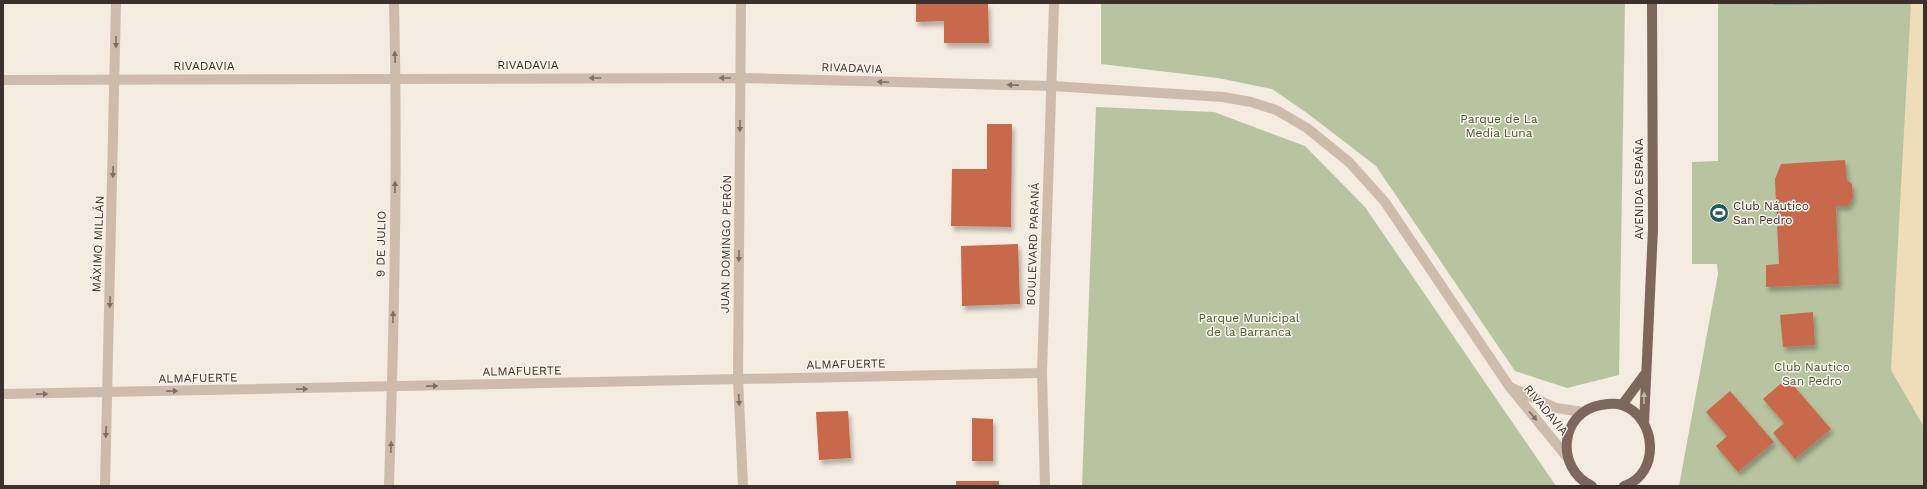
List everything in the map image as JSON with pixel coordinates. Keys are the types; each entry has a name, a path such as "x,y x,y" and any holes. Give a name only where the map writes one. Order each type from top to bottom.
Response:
{"main road":[{"name":"AVENIDA ESPAÑA","path":"1644,423 1645,374 1653,229 1652,3"},
{"path":"1591,486 1580,478 1572,469 1567,457 1566,444 1568,432 1574,421 1583,412 1601,405 1622,405 1645,374"},
{"name":"AVENIDA ESPAÑA","path":"1622,405 1634,412 1644,423 1650,436 1651,449 1644,469 1628,485"}],"street":[{"name":"MÁXIMO MILLÁN","path":"104,486 116,79 116,3"},
{"name":"9 DE JULIO","path":"389,486 392,387 396,79 394,3"},
{"name":"JUAN DOMINGO PERÓN","path":"741,3 738,379 743,486"},
{"name":"BOULEVARD PARANÁ","path":"1044,486 1042,372 1054,3"},
{"name":"RIVADAVIA","path":"3,80 741,78 1052,86 1223,97 1251,102 1276,110 1307,128 1349,162 1384,202 1509,386 1567,457"},
{"name":"ALMAFUERTE","path":"3,394 392,387 1042,372"},
{"name":"RIVADAVIA","path":"1509,386 1556,408 1583,412"}],"green space":[{"name":"Parque de La Media Luna","path":"1101,3 1625,3 1619,375 1567,388 1515,371 1376,166 1307,113 1272,89 1218,78 1101,64"},
{"name":"Club Nautico San Pedro","path":"1718,3 1924,3 1924,486 1679,486 1718,274 1717,264 1692,264 1692,162 1718,161"},
{"name":"Parque Municipal de la Barranca","path":"1096,107 1214,112 1305,146 1365,207 1556,486 1082,486"}],"sand":[{"path":"1911,3 1924,3 1924,427 1891,370"}],"water":[{"path":"1774,3 1826,3 1826,4 1774,5"}],"building":[{"path":"916,3 988,3 989,43 944,43 944,21 916,22"},
{"path":"987,124 1012,124 1011,227 951,226 952,169 987,169"},
{"path":"1845,160 1847,180 1852,184 1853,198 1848,206 1836,206 1839,284 1766,287 1766,265 1779,264 1775,179 1781,164"},
{"path":"1018,244 1020,304 962,306 961,246"},
{"path":"1813,312 1815,345 1783,347 1780,315"},
{"path":"1787,378 1831,429 1795,459 1773,433 1784,423 1763,399"},
{"path":"1730,391 1774,442 1738,472 1716,446 1727,436 1706,412"},
{"path":"848,411 851,458 819,460 816,412"},
{"path":"972,418 993,419 993,461 972,461"},
{"path":"956,481 999,481 999,486 956,486"}],"place":[{"name":"Club Náutico San Pedro","path":"1719,213"}]}
